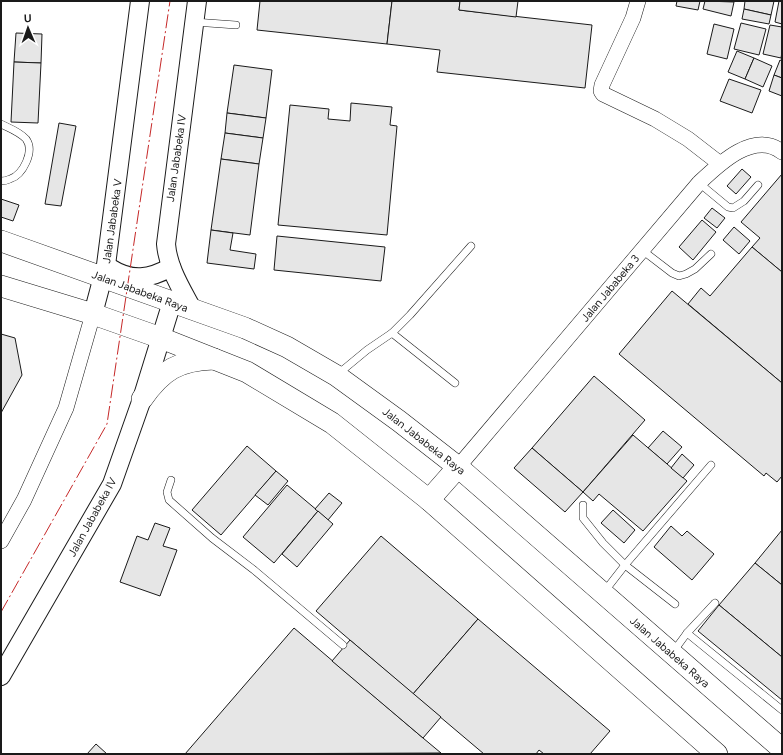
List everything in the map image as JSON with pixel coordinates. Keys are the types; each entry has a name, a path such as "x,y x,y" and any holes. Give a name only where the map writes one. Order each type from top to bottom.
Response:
{"main road":[{"name":"Jalan Jababeka Raya","path":"1,241 105,271 172,302 245,328 287,347 337,376 399,421 458,467 782,749"},
{"path":"1,286 93,314 217,359 247,372 332,423 429,500 717,754"},
{"path":"142,399 152,384 166,372 182,364 199,359 217,359"},
{"path":"429,500 458,467"}],"street":[{"name":"Jalan Jababeka V","path":"1,541 24,500 66,408 105,271 140,1"},
{"name":"Jalan Jababeka IV","path":"192,309 171,267 167,255 166,244 197,1"},
{"path":"638,1 633,18 602,85 601,91 603,94 655,119 688,139 719,164"},
{"name":"Jalan Jababeka 3","path":"458,467 699,183 719,164 744,149 757,145 771,145 782,152"},
{"path":"105,271 131,277 145,277 159,274 171,267"},
{"name":"Jalan Jababeka IV","path":"1,676 112,484 142,399 172,302"}],"lane":[{"path":"194,22 236,25"},
{"path":"1,124 13,130 26,140 30,151 26,163 18,174 12,179 1,181"},
{"path":"699,183 728,208 733,208 744,201 758,185"},
{"path":"337,376 367,350 392,333 410,315 471,246"},
{"path":"642,250 672,274 679,276 695,269 711,254"},
{"path":"392,333 455,383"},
{"path":"603,593 625,565 711,465"},
{"path":"171,480 167,492 169,500 212,538 254,570 343,645"},
{"path":"583,505 583,518 603,543 625,565 675,604"},
{"path":"672,653 687,633 715,603"},
{"path":"687,633 782,710"}],"building":[{"path":"260,1 392,1 387,44 257,30"},
{"path":"392,1 460,1 459,10 592,25 585,88 437,72 440,50 387,44"},
{"path":"460,1 518,1 516,17 459,10"},
{"path":"677,1 700,1 698,10 676,6"},
{"path":"705,1 734,2 731,16 703,9"},
{"path":"745,1 774,1 771,15 744,9"},
{"path":"779,1 782,1 782,24 775,22"},
{"path":"744,9 771,15 769,24 742,19"},
{"path":"741,23 766,29 759,55 734,49"},
{"path":"714,24 734,29 727,59 707,54"},
{"path":"770,25 782,27 781,58 763,54"},
{"path":"16,33 42,34 41,63 14,62"},
{"path":"737,51 754,58 745,79 728,72"},
{"path":"754,58 772,66 763,87 745,79"},
{"path":"780,60 782,61 782,78 774,75"},
{"path":"14,62 41,63 38,123 11,122"},
{"path":"234,65 272,70 266,118 227,113"},
{"path":"774,75 782,78 782,96 769,91"},
{"path":"729,79 761,90 752,113 720,101"},
{"path":"351,103 392,107 390,125 397,126 387,235 278,225 290,105 329,109 328,119 350,121"},
{"path":"227,113 266,118 263,138 225,133"},
{"path":"59,123 76,126 61,206 45,204"},
{"path":"225,133 263,138 259,164 221,159"},
{"path":"221,159 259,164 250,235 211,230"},
{"path":"742,169 751,177 736,194 727,186"},
{"path":"782,174 782,272 752,247 760,238 741,222"},
{"path":"1,199 19,205 13,221 1,217"},
{"path":"712,208 725,218 717,228 704,218"},
{"path":"702,220 716,232 693,260 679,247"},
{"path":"734,227 750,241 739,254 723,240"},
{"path":"211,230 233,233 230,250 256,254 254,269 207,263"},
{"path":"277,236 385,247 381,281 274,270"},
{"path":"752,247 782,272 782,383 688,304 701,288 710,296"},
{"path":"672,291 782,383 782,476 777,482 766,473 764,476 619,354"},
{"path":"1,334 15,338 22,375 1,413"},
{"path":"594,376 645,420 583,492 532,448"},
{"path":"663,431 682,447 667,464 648,448"},
{"path":"633,435 687,481 643,531 599,494 593,501 583,492"},
{"path":"247,446 276,471 221,535 192,510"},
{"path":"532,448 583,492 565,512 514,468"},
{"path":"682,454 694,465 683,478 671,468"},
{"path":"276,471 288,481 268,505 255,495"},
{"path":"287,485 318,511 274,563 243,537"},
{"path":"329,493 342,503 328,520 315,509"},
{"path":"613,510 635,530 624,543 601,523"},
{"path":"318,511 333,524 297,567 282,554"},
{"path":"155,523 170,528 163,546 177,550 160,596 120,582 137,536 148,540"},
{"path":"671,526 682,536 687,531 714,554 692,580 654,547"},
{"path":"782,530 782,585 755,563"},
{"path":"381,536 478,619 413,694 316,611"},
{"path":"755,563 782,585 782,657 719,605"},
{"path":"719,605 782,657 782,700 698,631"},
{"path":"478,619 610,731 590,754 544,754 539,750 536,754 484,754 413,694"},
{"path":"294,628 423,738 441,753 185,754"},
{"path":"350,640 441,717 423,738 332,661"},
{"path":"96,744 107,754 87,754"}],"power":[{"path":"1,612 107,424 170,1"}]}
